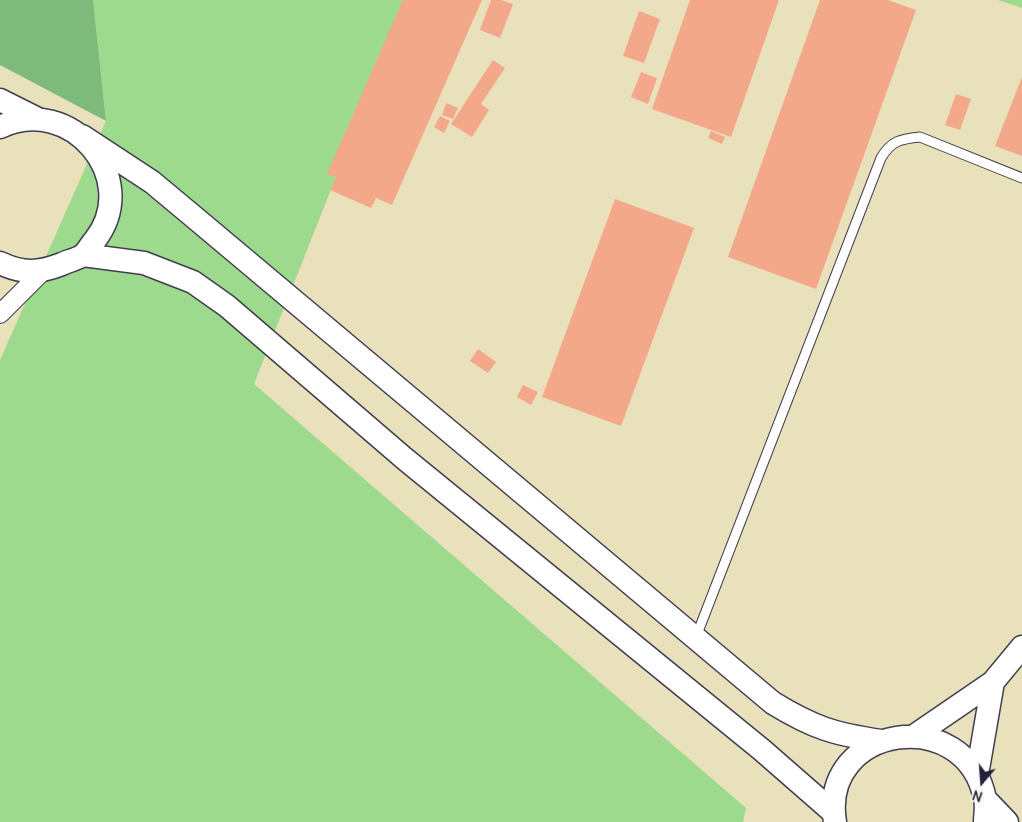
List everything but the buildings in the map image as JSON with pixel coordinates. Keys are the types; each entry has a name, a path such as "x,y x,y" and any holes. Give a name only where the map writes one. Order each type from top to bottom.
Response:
{"street":[{"path":"0,100 36,118 61,124 152,182 773,703 804,722 839,735 881,741"},
{"path":"0,127 11,122 36,118"},
{"path":"0,314 42,272 83,255 104,228 111,196 103,162 82,136"},
{"path":"83,255 144,263 193,282 227,306 405,459 762,750 834,817"},
{"path":"0,263 13,270 42,272"},
{"path":"914,736 993,682 1022,647"},
{"path":"977,775 993,682"},
{"path":"834,817 836,790 846,769 861,752 881,741 900,736 914,736 939,741 961,755 977,775 986,800 985,822"},
{"path":"986,800 1007,822"}],"lane":[{"path":"696,637 881,158 889,145 902,138 920,137 1022,178"}],"green space":[{"path":"0,0 93,0 106,121 0,65"},
{"path":"93,0 406,0 254,384 746,808 743,822 0,822 0,360 106,121"},
{"path":"998,0 1022,0 1022,8"}]}
